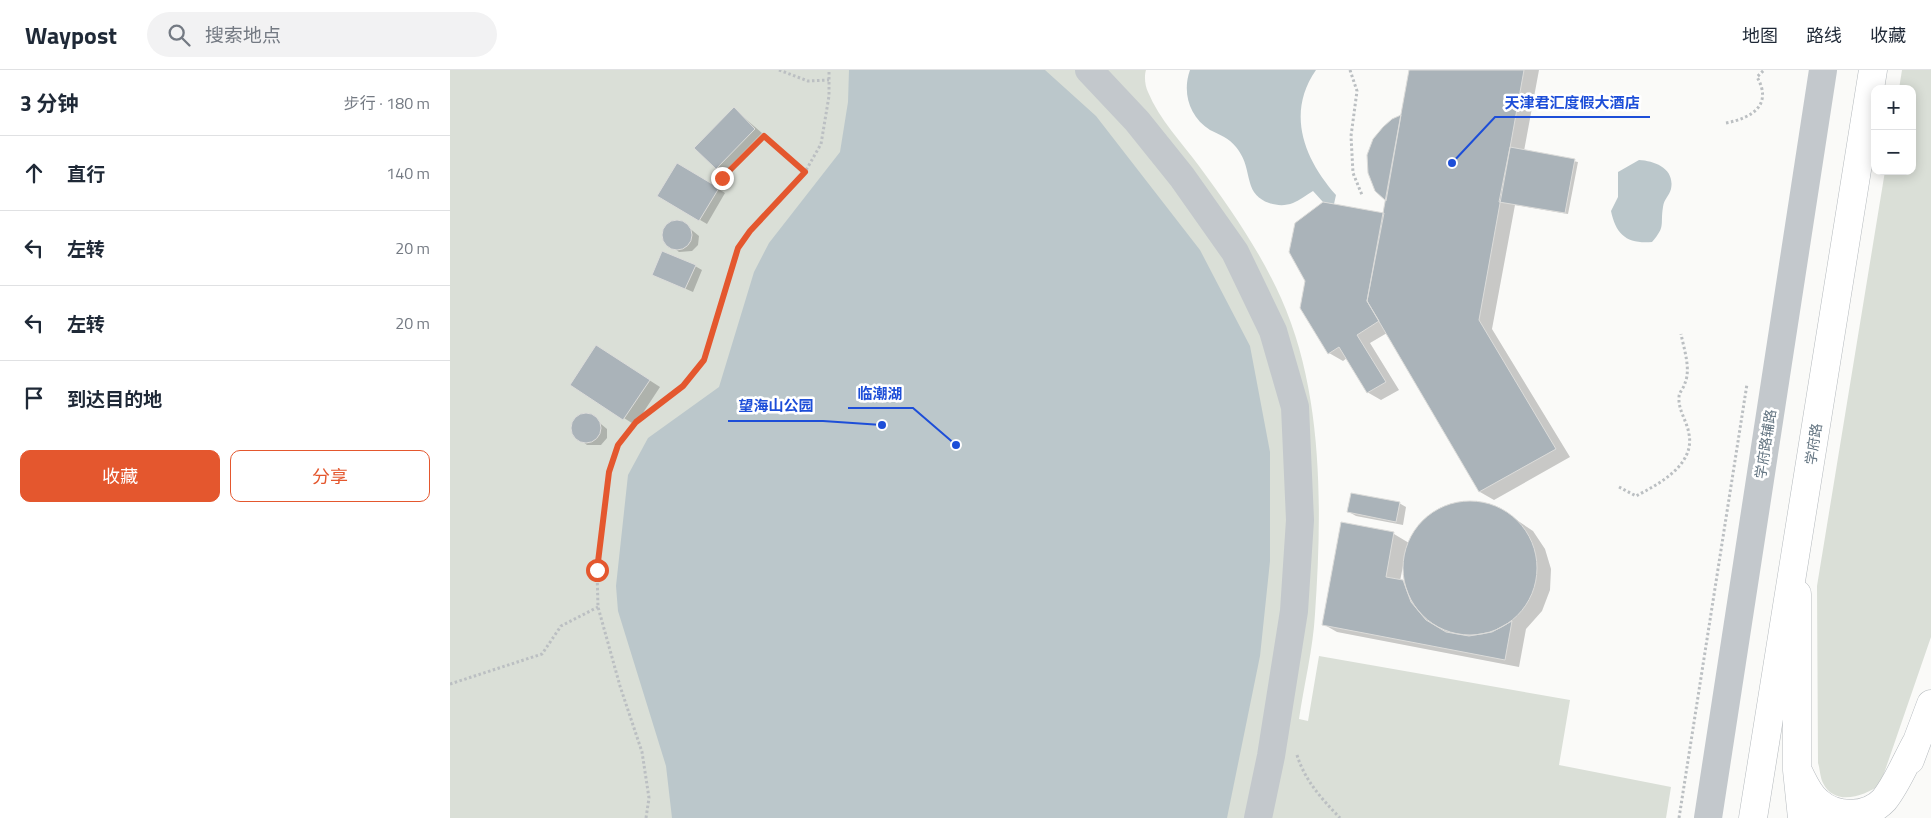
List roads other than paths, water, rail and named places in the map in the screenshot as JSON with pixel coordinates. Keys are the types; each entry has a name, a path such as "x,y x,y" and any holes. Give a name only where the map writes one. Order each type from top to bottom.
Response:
{"main road":[{"name":"学府路","path":"1753,818 1873,70"},
{"path":"1797,545 1797,770 1802,818"},
{"path":"1888,818 1931,704"},
{"path":"1797,770 1817,802 1847,816 1864,813 1883,801 1916,743"}],"street":[{"path":"1089,70 1137,121 1182,177 1235,252 1273,331 1292,398 1300,520 1294,611 1258,818"},
{"name":"学府路辅路","path":"1708,818 1823,70"}],"place":[{"name":"天津君汇度假大酒店","path":"1452,163"},
{"name":"望海山公园","path":"882,425"},
{"name":"临潮湖","path":"956,445"}]}
